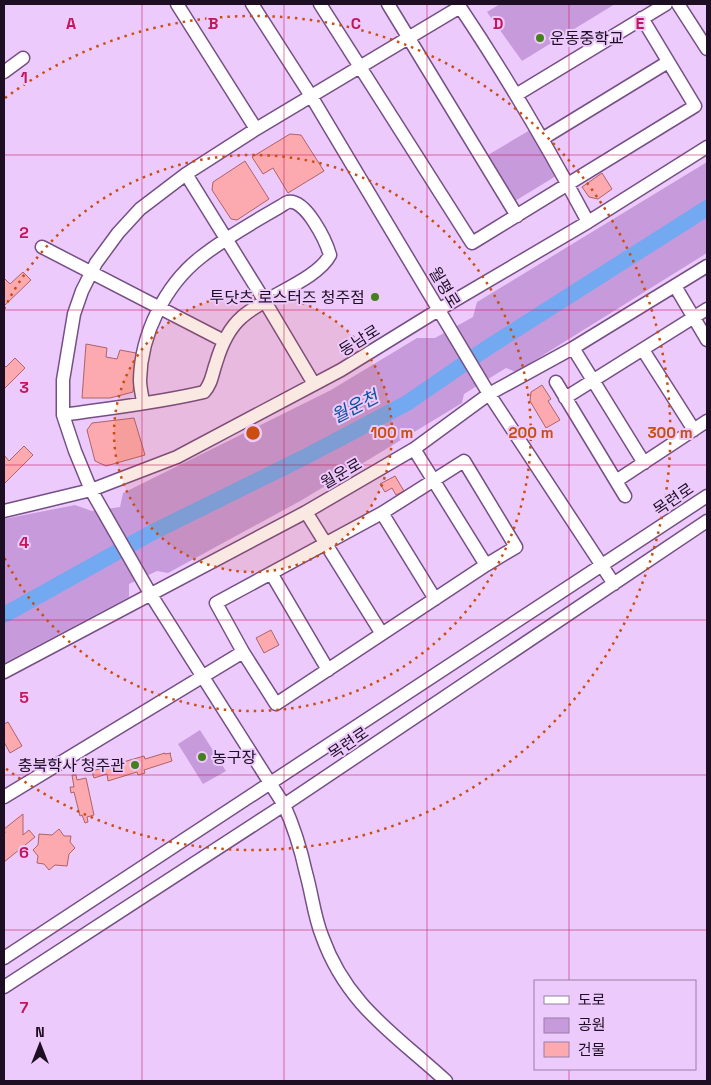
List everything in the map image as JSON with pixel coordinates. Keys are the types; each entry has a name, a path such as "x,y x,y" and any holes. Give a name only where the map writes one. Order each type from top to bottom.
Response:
{"street":[{"path":"177,4 256,129"},
{"name":"월평로","path":"252,4 311,96 440,309 489,394 614,584"},
{"path":"320,4 472,243 695,106 642,18"},
{"path":"388,4 517,216"},
{"path":"516,95 666,4"},
{"path":"678,4 707,49"},
{"path":"446,1081 379,1022 354,996 344,982 322,936 294,826 284,804 151,595 91,490 63,415 63,380 74,314 92,272 118,233 140,209 186,174 256,129 459,5 516,95 588,222"},
{"path":"4,72 23,58"},
{"path":"542,139 668,62"},
{"name":"동남로","path":"4,511 91,490 176,458 341,370 588,222 707,146"},
{"path":"186,174 314,384"},
{"path":"63,415 143,402 204,392 211,382 226,336 241,317 264,300 326,264 330,255 326,243 306,210 298,204 288,202 226,239 199,258 173,286 159,309 149,331 143,354 140,380 143,402"},
{"path":"42,247 224,341"},
{"name":"월운로","path":"4,672 306,512 414,448 489,394 573,348 707,266"},
{"path":"675,286 707,340"},
{"path":"565,398 707,309"},
{"path":"573,348 644,463"},
{"path":"643,350 694,430"},
{"path":"556,382 625,496"},
{"path":"616,482 707,422"},
{"path":"414,448 486,565"},
{"path":"464,461 516,547 276,704 243,652 216,603 382,513 464,461"},
{"name":"목련로","path":"4,958 707,496"},
{"path":"306,512 382,634"},
{"path":"382,513 435,599"},
{"name":"목련로","path":"4,987 284,804 707,521"},
{"path":"271,573 328,670"},
{"path":"4,797 243,652"}],"green space":[{"path":"500,4 615,4 522,61 487,12"},
{"path":"530,130 556,176 515,201 488,155"},
{"path":"707,162 707,253 516,372 506,368 464,394 462,403 302,500 168,573 157,571 129,584 129,597 4,663 4,519 75,505 92,511 120,507 123,493 331,390 417,338 435,338 473,317 477,302"},
{"name":"농구장","path":"200,730 226,771 203,784 178,744"}],"building":[{"path":"290,134 301,135 324,171 288,193 273,168 263,174 252,157"},
{"path":"245,161 269,199 237,220 231,219 212,190 213,182"},
{"path":"602,173 612,189 598,199 589,197 582,187"},
{"path":"23,272 31,280 4,306 4,278 10,284"},
{"path":"86,344 107,348 106,357 117,359 120,350 136,353 133,392 110,398 82,398"},
{"path":"15,358 25,368 4,389 4,365 6,367"},
{"path":"542,385 551,399 548,401 560,420 546,428 530,401 531,392"},
{"path":"134,418 145,455 106,466 95,461 87,430 92,423"},
{"path":"24,446 33,455 4,484 4,455 9,461"},
{"path":"395,476 404,491 396,495 392,488 385,492 380,484"},
{"path":"271,630 279,645 264,653 256,638"},
{"path":"8,722 22,746 10,753 4,742 4,724"},
{"name":"충북학사 청주관","path":"171,753 172,761 144,770 145,773 138,775 137,772 108,781 107,774 94,778 92,771 144,756 145,759"},
{"name":"충북학사 청주관","path":"72,775 76,775 77,780 86,778 94,815 87,817 88,822 85,823 82,815 80,816 74,792 71,793 70,787 74,787"},
{"path":"23,814 23,835 29,830 35,837 4,862 4,829"},
{"path":"59,829 64,836 71,836 70,842 75,848 69,854 67,866 55,865 49,870 44,864 37,863 38,856 33,850 38,845 39,834 52,835"}],"waterway":[{"name":"월운천","path":"4,615 153,532 305,457 407,403 487,348 707,208"}],"place":[{"name":"운동중학교","path":"540,38"},
{"name":"투닷츠 로스터즈 청주점","path":"375,297"},
{"name":"농구장","path":"202,757"},
{"name":"충북학사 청주관","path":"135,765"}]}
